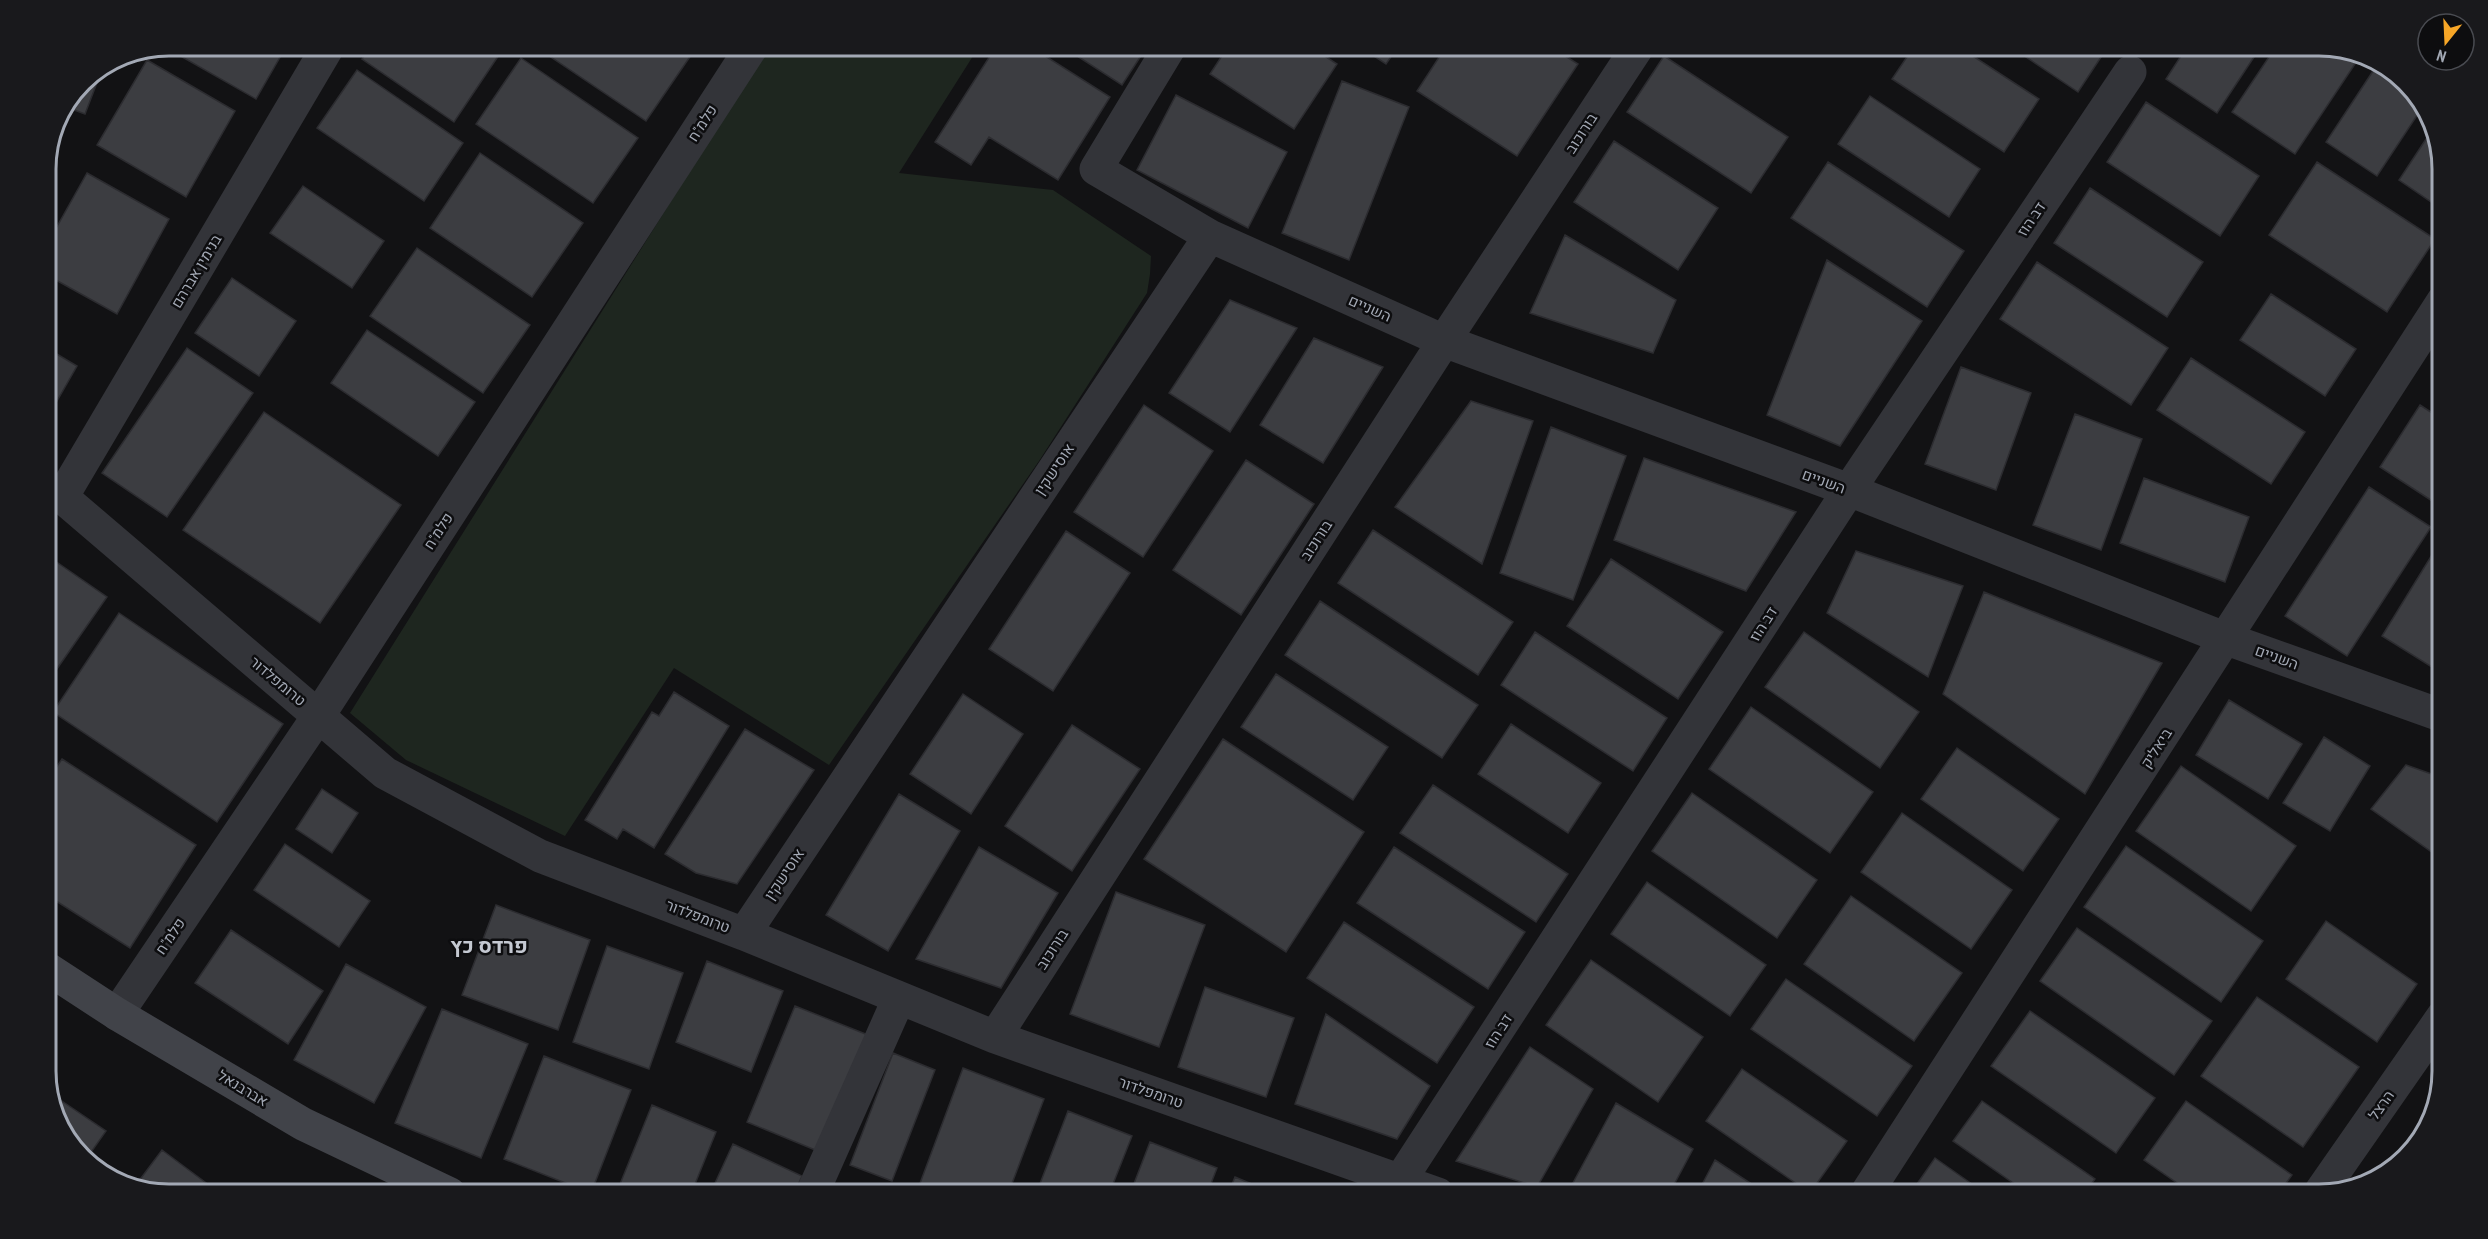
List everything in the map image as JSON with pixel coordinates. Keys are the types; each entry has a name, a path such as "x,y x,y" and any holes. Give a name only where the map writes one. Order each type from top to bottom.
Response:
{"street":[{"name":"בנימין אברהם","path":"56,488 322,56"},
{"name":"פלמ\"ח","path":"117,1014 319,716 746,56"},
{"path":"1164,56 1096,169 1210,236"},
{"name":"בורוכוב","path":"995,1038 1444,342 1632,56"},
{"name":"דב הוז","path":"1401,1179 1849,490 2130,72"},
{"name":"השניים","path":"1210,236 1444,342 1849,490 2227,639 2432,712"},
{"name":"אוסישקין","path":"744,934 1210,236"},
{"name":"ביאליק","path":"1873,1184 2227,639 2432,318"},
{"name":"טרומפלדור","path":"56,493 385,773 540,856 744,934 995,1038 1413,1184"},
{"name":"אברבנאל","path":"56,974 117,1014 303,1124 429,1184"},
{"path":"816,1184 899,998"},
{"name":"הרצל","path":"2326,1184 2432,1032"}],"shaded area":[{"path":"762,56 973,56 899,173 1053,190 1151,256 1147,293 1039,461 829,765 674,668 565,836 406,760 350,713"}],"building":[{"path":"181,56 281,56 256,99"},
{"path":"364,56 498,56 454,122 362,59"},
{"path":"549,56 690,56 646,121"},
{"path":"990,56 1045,56 1110,97 1058,180 989,137 971,165 935,142"},
{"path":"1077,56 1141,56 1122,85"},
{"path":"1222,56 1325,56 1337,64 1294,129 1210,74"},
{"path":"1374,56 1391,56 1386,64"},
{"path":"1440,56 1565,56 1578,64 1517,156 1417,91"},
{"path":"1664,56 1788,137 1751,193 1627,112"},
{"path":"1908,56 1973,56 2039,99 2004,152 1892,79"},
{"path":"2024,56 2102,56 2078,92"},
{"path":"2181,56 2255,56 2217,113 2166,79"},
{"path":"2270,56 2327,56 2357,61 2295,154 2232,112"},
{"path":"521,58 638,138 593,203 476,124"},
{"path":"147,60 235,111 186,197 97,145"},
{"path":"357,70 463,143 424,201 317,128"},
{"path":"2374,70 2394,83 2405,94 2418,114 2377,176 2326,142"},
{"path":"98,80 85,114 73,110"},
{"path":"1342,81 1409,107 1349,260 1282,233"},
{"path":"1176,95 1287,152 1248,228 1137,170"},
{"path":"1870,96 1980,169 1949,217 1838,144"},
{"path":"2146,102 2259,176 2220,236 2107,162"},
{"path":"2428,136 2432,161 2432,202 2399,180"},
{"path":"1614,141 1718,208 1678,270 1574,202"},
{"path":"480,153 583,223 532,297 430,228"},
{"path":"1828,162 1964,251 1927,307 1791,218"},
{"path":"2317,162 2432,237 2432,244 2387,312 2269,235"},
{"path":"87,173 169,219 117,314 56,280 56,228"},
{"path":"303,186 384,241 352,288 270,233"},
{"path":"2090,188 2203,262 2167,317 2054,243"},
{"path":"1565,235 1676,300 1653,353 1530,313"},
{"path":"417,248 530,325 483,393 370,316"},
{"path":"1827,260 1922,321 1840,446 1767,415"},
{"path":"2037,262 2168,348 2131,405 2000,319"},
{"path":"232,278 296,321 259,376 195,333"},
{"path":"2271,294 2356,349 2325,396 2240,340"},
{"path":"1230,300 1297,328 1230,432 1169,393"},
{"path":"367,330 475,402 438,456 331,383"},
{"path":"1314,338 1383,367 1323,463 1260,425"},
{"path":"187,348 253,393 167,517 102,473"},
{"path":"56,354 77,366 56,403"},
{"path":"2191,358 2305,432 2271,484 2157,410"},
{"path":"1961,367 2031,393 1996,490 1925,464"},
{"path":"1471,401 1533,421 1482,564 1395,507"},
{"path":"1144,405 1213,451 1143,557 1074,512"},
{"path":"2420,405 2432,413 2432,501 2380,467"},
{"path":"264,412 401,505 320,623 183,530"},
{"path":"2075,414 2142,439 2101,550 2033,525"},
{"path":"1551,427 1626,456 1573,600 1500,573"},
{"path":"1644,458 1796,512 1746,591 1614,540"},
{"path":"1246,460 1314,504 1241,615 1173,570"},
{"path":"2144,478 2249,517 2225,582 2120,543"},
{"path":"2369,487 2431,527 2347,656 2285,616"},
{"path":"1373,530 1513,622 1478,675 1338,583"},
{"path":"1066,531 1130,573 1053,691 989,649"},
{"path":"1856,551 1963,586 1928,677 1827,613"},
{"path":"2432,555 2432,667 2382,636"},
{"path":"1611,559 1723,632 1678,699 1567,626"},
{"path":"56,562 107,597 56,670"},
{"path":"1984,592 2162,663 2085,794 1943,694"},
{"path":"1320,601 1478,705 1442,758 1285,655"},
{"path":"119,613 283,724 217,822 56,714 56,708"},
{"path":"1535,632 1667,718 1633,771 1501,685"},
{"path":"1804,632 1919,712 1880,768 1765,687"},
{"path":"1276,674 1388,747 1353,800 1241,727"},
{"path":"674,692 729,726 654,848 623,829 617,839 585,820 652,712 659,716"},
{"path":"963,694 1023,734 971,814 910,774"},
{"path":"2229,700 2302,744 2268,799 2196,755"},
{"path":"1751,707 1873,792 1830,853 1709,769"},
{"path":"1511,724 1601,783 1568,833 1478,774"},
{"path":"1072,725 1140,769 1072,871 1005,826"},
{"path":"745,729 814,770 737,884 696,873 665,854"},
{"path":"2324,737 2370,766 2330,831 2283,803"},
{"path":"1223,739 1364,832 1286,952 1144,859"},
{"path":"1957,748 2059,819 2023,871 1921,799"},
{"path":"62,759 196,845 130,948 56,901 56,768"},
{"path":"2406,765 2432,774 2432,852 2371,809"},
{"path":"2181,766 2296,846 2251,911 2136,831"},
{"path":"1433,785 1568,874 1536,922 1400,833"},
{"path":"322,789 358,813 332,853 296,829"},
{"path":"1692,793 1817,880 1777,938 1652,851"},
{"path":"899,794 960,831 888,951 826,915"},
{"path":"1902,813 2012,890 1971,949 1861,872"},
{"path":"285,844 370,901 339,947 254,890"},
{"path":"2126,846 2263,941 2221,1002 2084,907"},
{"path":"979,847 1058,893 1001,988 916,959"},
{"path":"1394,847 1525,932 1488,989 1357,903"},
{"path":"1647,882 1766,965 1730,1016 1611,934"},
{"path":"1116,892 1205,925 1159,1047 1070,1014"},
{"path":"1851,896 1962,973 1914,1041 1804,964"},
{"path":"496,905 590,940 558,1030 462,995"},
{"path":"2326,921 2417,984 2377,1042 2286,979"},
{"path":"1344,922 1474,1007 1437,1063 1307,978"},
{"path":"2077,928 2212,1021 2174,1075 2040,981"},
{"path":"231,930 323,991 288,1044 195,983"},
{"path":"607,946 683,973 649,1069 573,1042"},
{"path":"1591,960 1703,1037 1658,1102 1546,1025"},
{"path":"707,961 783,991 751,1072 676,1042"},
{"path":"346,964 426,1007 374,1103 294,1060"},
{"path":"1786,979 1912,1066 1877,1116 1751,1029"},
{"path":"1205,987 1294,1018 1266,1097 1178,1067"},
{"path":"2257,997 2359,1067 2303,1147 2201,1076"},
{"path":"795,1006 868,1035 820,1152 747,1122"},
{"path":"442,1009 528,1044 481,1158 395,1123"},
{"path":"2030,1011 2155,1098 2116,1153 1991,1066"},
{"path":"1326,1014 1430,1086 1397,1139 1295,1104"},
{"path":"1530,1047 1593,1089 1539,1184 1528,1184 1456,1161"},
{"path":"893,1053 935,1070 892,1181 850,1165"},
{"path":"544,1056 631,1090 594,1184 568,1184 504,1159"},
{"path":"963,1068 1044,1099 1012,1184 920,1184"},
{"path":"1742,1069 1847,1141 1816,1184 1797,1184 1706,1121"},
{"path":"59,1099 106,1131 91,1153 67,1121"},
{"path":"1982,1101 2095,1179 2091,1184 2015,1184 1953,1141"},
{"path":"2186,1101 2292,1175 2285,1184 2179,1184 2144,1160"},
{"path":"1616,1103 1693,1149 1674,1184 1572,1184"},
{"path":"652,1105 716,1132 695,1184 620,1184"},
{"path":"1068,1111 1132,1136 1113,1184 1040,1184"},
{"path":"1150,1142 1217,1168 1211,1184 1134,1184"},
{"path":"733,1144 802,1176 798,1184 715,1184"},
{"path":"162,1150 208,1184 168,1184 140,1180"},
{"path":"1935,1158 1972,1184 1917,1184"},
{"path":"1715,1160 1752,1184 1702,1184"},
{"path":"1235,1177 1252,1184 1232,1184"}],"district":[{"name":"פרדס כץ","path":"489,945"}]}
